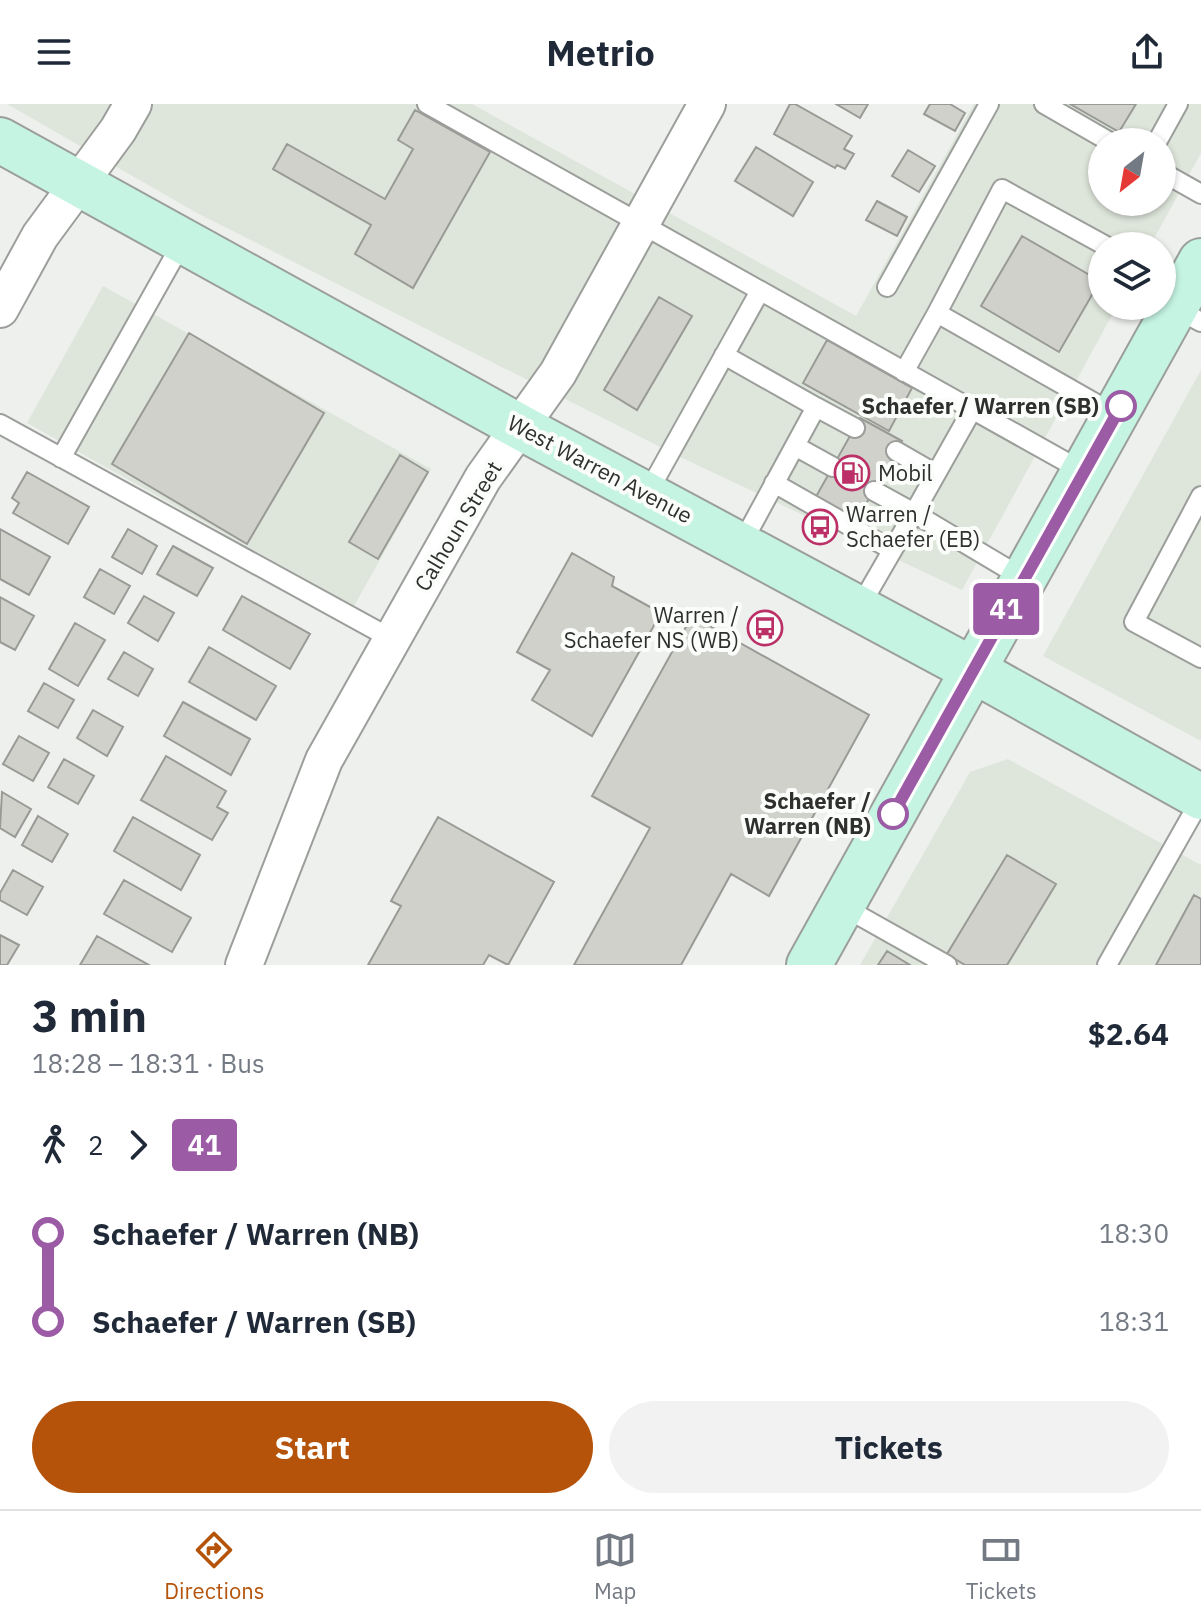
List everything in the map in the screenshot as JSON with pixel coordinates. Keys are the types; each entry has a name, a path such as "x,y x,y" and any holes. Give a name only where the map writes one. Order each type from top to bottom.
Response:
{"main road":[{"name":"West Warren Avenue","path":"0,140 520,427 973,670 1201,798"},
{"path":"809,965 1023,578 1187,292"}],"street":[{"path":"0,309 40,236 80,184 133,104"},
{"name":"Calhoun Street","path":"244,965 324,760 483,478 558,373 707,104"}],"lane":[{"path":"427,104 1084,472"},
{"path":"887,287 989,104"},
{"path":"1044,104 1088,129"},
{"path":"1165,128 1178,104"},
{"path":"1176,180 1201,194"},
{"path":"904,372 1002,189 1088,236"},
{"path":"61,458 183,241"},
{"path":"647,494 760,291"},
{"path":"937,313 1116,415"},
{"path":"724,355 855,428"},
{"path":"741,545 816,407"},
{"path":"859,608 972,410"},
{"path":"0,424 392,639"},
{"path":"795,446 833,467"},
{"path":"896,451 936,474"},
{"path":"774,483 892,550"},
{"path":"874,491 1023,578"},
{"path":"1201,496 1134,622 1201,658"},
{"path":"1107,965 1201,798"},
{"path":"842,906 947,965"}],"shaded area":[{"path":"7,104 472,104 856,316 974,104 1201,104 1201,153 1176,199 1176,128 1088,128 1088,216 1166,216 1158,232 1088,232 1088,320 1109,320 962,590 678,456 197,213"},
{"path":"103,286 431,469 354,606 27,423"},
{"path":"1201,370 1201,741 1043,656"},
{"path":"1008,759 1201,865 1201,965 860,965 970,772"}],"building":[{"path":"790,104 852,136 844,149 854,154 845,169 837,165 835,168 774,134"},
{"path":"836,104 868,104 860,118"},
{"path":"930,104 950,104 965,113 955,131 924,114"},
{"path":"1070,104 1136,104 1121,128 1112,128"},
{"path":"415,110 490,152 413,288 355,254 371,225 273,169 287,144 385,199 413,149 398,140"},
{"path":"756,147 813,182 793,216 735,181"},
{"path":"908,150 935,166 919,192 892,176"},
{"path":"877,201 907,217 897,236 866,220"},
{"path":"1022,236 1088,274 1088,302 1059,352 981,306"},
{"path":"659,297 692,316 637,410 604,390"},
{"path":"189,333 324,413 247,544 112,464"},
{"path":"827,340 912,388 889,431 803,383"},
{"path":"860,418 902,441 854,525 813,502"},
{"path":"400,455 428,472 378,559 349,542"},
{"path":"27,472 89,507 68,544 13,513 19,503 12,498"},
{"path":"0,529 50,557 29,595 0,579"},
{"path":"128,529 157,546 142,574 112,557"},
{"path":"173,546 213,568 197,596 157,574"},
{"path":"572,553 614,577 612,586 661,613 592,736 532,700 550,670 517,652"},
{"path":"100,569 130,586 114,614 84,597"},
{"path":"144,596 174,613 158,641 128,623"},
{"path":"242,596 310,634 290,669 223,630"},
{"path":"0,597 34,616 15,650 0,642"},
{"path":"692,616 869,715 769,896 731,874 681,965 574,965 650,828 592,796"},
{"path":"75,623 105,640 78,686 49,669"},
{"path":"209,647 276,686 256,720 189,682"},
{"path":"124,652 153,669 138,696 108,679"},
{"path":"44,683 74,700 58,728 28,711"},
{"path":"183,702 250,739 231,775 164,736"},
{"path":"93,710 123,727 107,756 77,738"},
{"path":"19,736 49,753 33,781 3,764"},
{"path":"166,756 226,791 217,807 228,813 212,840 141,800"},
{"path":"64,759 94,776 78,804 48,787"},
{"path":"2,792 31,809 15,837 0,828"},
{"path":"38,816 68,834 52,862 22,845"},
{"path":"133,817 200,855 181,890 114,851"},
{"path":"438,817 554,882 508,965 489,955 483,965 368,965 401,906 391,901"},
{"path":"1007,855 1056,884 1007,965 965,965 947,954"},
{"path":"13,870 43,887 27,915 0,900 0,893"},
{"path":"124,880 191,918 172,952 104,914"},
{"path":"1194,895 1201,899 1201,965 1156,965"},
{"path":"0,935 19,945 7,965 0,965"},
{"path":"97,936 149,965 80,965"},
{"path":"887,951 910,965 878,965"}],"bus line":[{"name":"41","path":"893,814 1121,406"}],"place":[{"name":"Schaefer / Warren (SB)","path":"1121,406"},
{"name":"Mobil","path":"852,473"},
{"name":"Warren / Schaefer (EB)","path":"820,527"},
{"name":"Warren / Schaefer NS (WB)","path":"765,628"},
{"name":"Schaefer / Warren (NB)","path":"893,814"}]}
